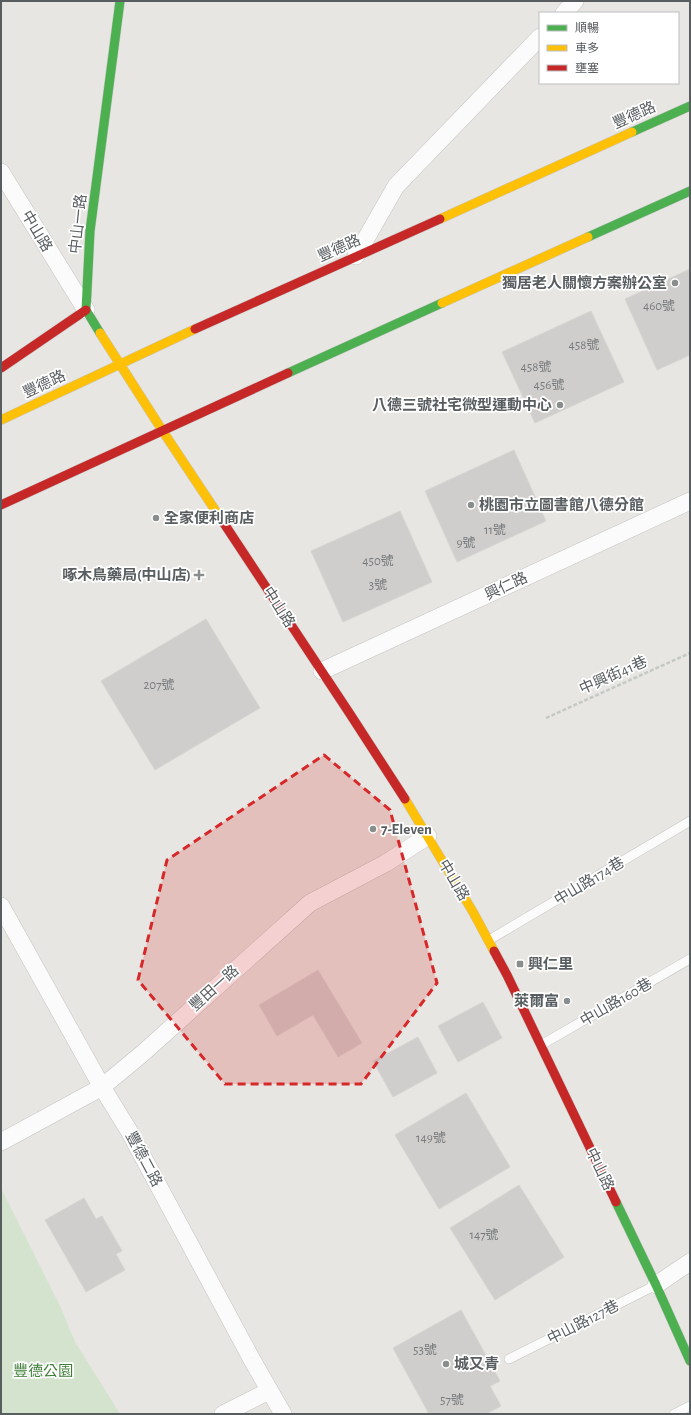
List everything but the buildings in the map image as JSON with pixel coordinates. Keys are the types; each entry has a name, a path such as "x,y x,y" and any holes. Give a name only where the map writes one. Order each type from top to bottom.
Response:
{"street":[{"name":"中山一路","path":"86,310 90,231 120,1"},
{"path":"565,12 575,1"},
{"path":"356,256 396,186 539,38"},
{"name":"豐德路","path":"1,420 172,338 690,106"},
{"name":"中山路","path":"1,172 86,310"},
{"path":"1,505 162,430 690,191"},
{"path":"1,368 86,310 162,430"},
{"name":"中山路","path":"162,430 322,671 428,836 489,940 656,1285 690,1361"},
{"name":"興仁路","path":"322,671 690,501"},
{"name":"豐田一路","path":"1,1142 102,1087 143,1053 310,904 386,863 428,836"},
{"name":"豐德二路","path":"1,906 102,1087 129,1130 282,1414"},
{"path":"656,1285 690,1262"},
{"path":"223,1414 269,1391"}],"lane":[{"name":"中山路174巷","path":"489,940 690,821"},
{"name":"中山路160巷","path":"541,1045 690,959"},
{"name":"中山路127巷","path":"509,1359 656,1285"},
{"path":"674,1414 690,1406"}],"path":[{"name":"中興街41巷","path":"546,718 690,653"}],"highlighted area":[{"path":"324,755 390,810 437,983 361,1084 225,1084 138,980 167,860"}],"green space":[{"name":"豐德公園","path":"1,1188 61,1308 75,1342 120,1414 1,1414"}],"traffic: fast":[{"path":"100,333 86,310 90,231 120,1"},
{"path":"632,132 690,106"},
{"path":"588,237 690,191"},
{"path":"288,373 442,303"},
{"path":"616,1202 656,1285 690,1361"}],"traffic: slow":[{"path":"440,219 632,132"},
{"path":"442,303 588,237"},
{"path":"1,420 195,329"},
{"path":"100,333 223,522"},
{"path":"405,799 473,912 494,951"}],"traffic: jam":[{"path":"195,329 440,219"},
{"path":"1,368 86,310"},
{"path":"1,505 288,373"},
{"path":"223,522 405,799"},
{"path":"494,951 507,975 616,1202"}],"place":[{"name":"獨居老人關懷方案辦公室","path":"675,283"},
{"name":"八德三號社宅微型運動中心","path":"560,405"},
{"name":"桃園市立圖書館八德分館","path":"471,505"},
{"name":"全家便利商店","path":"156,518"},
{"name":"啄木鳥藥局(中山店)","path":"199,575"},
{"name":"7-Eleven","path":"373,829"},
{"name":"興仁里","path":"520,964"},
{"name":"萊爾富","path":"567,1001"},
{"name":"城又青","path":"446,1364"}]}
